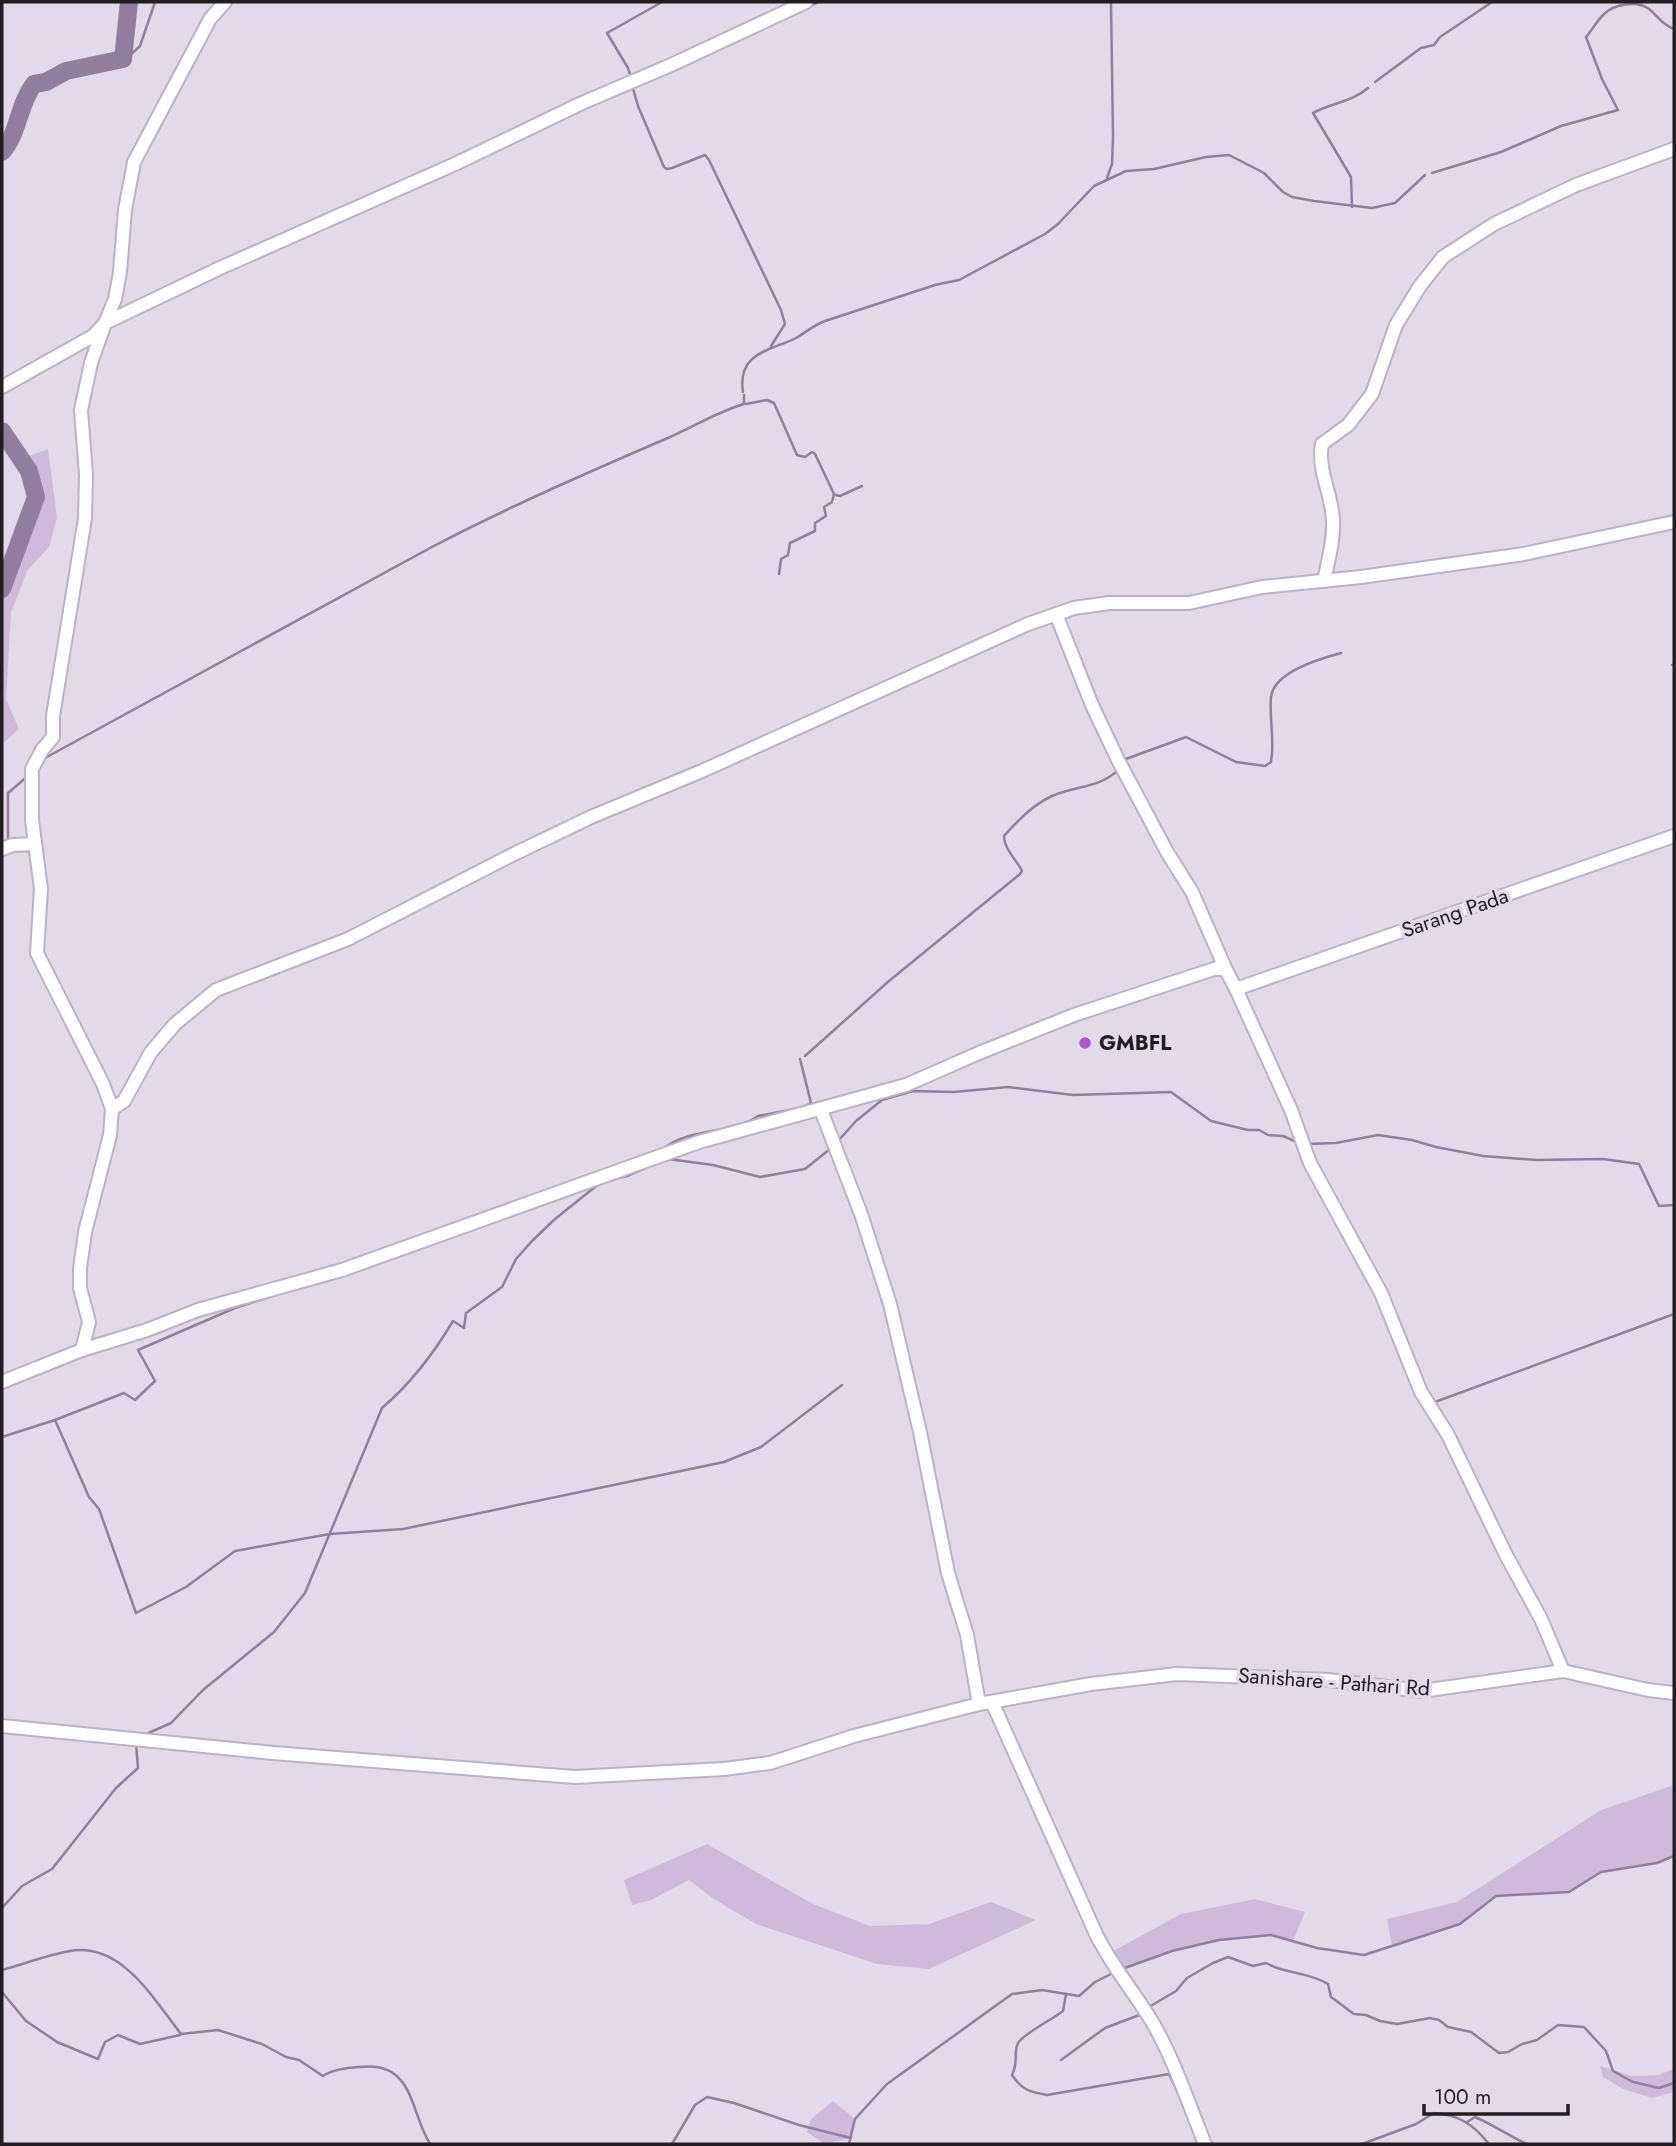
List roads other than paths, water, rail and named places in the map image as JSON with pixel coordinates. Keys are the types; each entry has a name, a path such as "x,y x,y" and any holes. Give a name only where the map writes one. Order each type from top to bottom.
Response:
{"street":[{"path":"82,1350 89,1322 80,1288 79,1268 85,1232 110,1135 112,1109 103,1084 37,953 41,889 32,820 32,769 53,737 52,716 85,518 86,475 80,410 91,363 115,299 126,201 134,162 210,19 225,2"},
{"path":"2,387 93,336 105,323 220,268 806,2"},
{"path":"1324,581 1333,521 1330,495 1321,466 1322,444 1348,425 1372,394 1396,326 1420,285 1443,257 1494,224 1576,185 1674,149"},
{"path":"112,1109 124,1101 151,1052 175,1024 216,990 348,939 514,853 591,817 702,771 927,668 1056,614 1074,608 1110,603 1189,603 1262,587 1524,554 1674,522"},
{"path":"1056,614 1092,705 1118,760 1167,852 1192,892 1291,1110 1310,1163 1381,1293 1421,1392 1448,1435 1506,1555 1541,1619 1563,1671"},
{"name":"Sarang Pada","path":"1236,989 1674,836"},
{"path":"2,849 13,845 35,844"},
{"path":"2,1382 82,1350 147,1330 198,1310 342,1270 699,1142 906,1085 1074,1015 1217,968 1226,970"},
{"path":"821,1110 861,1214 890,1304 920,1432 948,1573 985,1703 1096,1934 1154,2025 1167,2051 1205,2144"},
{"name":"Sanishare - Pathari Rd","path":"2,1726 273,1754 575,1777 724,1769 770,1763 854,1736 985,1703 1091,1684 1177,1674 1328,1680 1422,1691 1563,1671 1648,1690 1674,1693"}],"waterway":[{"path":"2,152 12,136 34,84 46,82 66,71 123,59 129,2"},
{"path":"126,59 140,46 155,2"},
{"path":"631,78 607,33 662,2"},
{"path":"809,6 819,2"},
{"path":"1107,178 1112,164 1113,136 1111,2"},
{"path":"1375,82 1421,48 1434,45 1440,37 1492,2"},
{"path":"1432,173 1501,152 1561,126 1618,110 1602,79 1586,37 1607,11 1625,4 1644,6 1674,29"},
{"path":"632,85 664,167 672,168 705,155 709,160 781,310 785,324 771,346"},
{"path":"1352,207 1351,177 1313,113 1368,88"},
{"path":"743,392 742,379 745,369 750,361 766,350 796,338 825,321 935,285 959,280 1045,234 1094,186 1126,171 1154,169 1206,157 1229,155 1264,173 1292,197 1372,208 1395,203 1425,175"},
{"path":"45,758 430,548 549,490 744,404 744,395"},
{"path":"746,404 767,400 774,403 797,455 805,457 812,452 815,454 834,494 832,502 824,507 826,516 815,523 815,531 790,543 788,555 781,559 779,574"},
{"path":"2,431 29,471 36,497 2,589"},
{"path":"836,495 840,496 862,486"},
{"path":"1123,763 1126,759 1186,737 1236,762 1265,766 1271,762 1272,754 1271,697 1274,688 1280,680 1299,668 1341,653"},
{"path":"805,1056 889,981 1020,874 1022,871 1008,850 1004,836 1026,813 1052,796 1104,780 1119,769"},
{"path":"8,843 8,793 29,775"},
{"path":"800,1059 811,1103 801,1108"},
{"path":"838,1141 856,1121 882,1100 913,1091 954,1092 1008,1087 1073,1095 1171,1092 1211,1121 1259,1130 1297,1142"},
{"path":"748,1122 758,1116 795,1109"},
{"path":"663,1149 685,1137 728,1128"},
{"path":"1306,1144 1336,1143 1378,1135 1483,1156 1536,1160 1603,1159 1639,1164 1659,1206 1674,1205"},
{"path":"668,1159 713,1165 760,1177 805,1169 830,1149"},
{"path":"610,1180 627,1176 659,1162"},
{"path":"144,1735 171,1723 203,1690 274,1632 305,1593 382,1408 421,1368 453,1321 464,1328 466,1313 502,1287 516,1259 532,1241 600,1183"},
{"path":"2,1437 124,1393 135,1400 155,1381 138,1350 235,1308 288,1291"},
{"path":"1435,1402 1674,1314"},
{"path":"55,1420 89,1497 99,1509 136,1613 186,1587 235,1551 330,1534 403,1529 724,1462 761,1447 842,1385"},
{"path":"2,1908 22,1886 52,1869 116,1788 138,1768 136,1744"},
{"path":"1122,1969 1172,1951 1219,1940 1271,1935 1317,1948 1364,1955 1460,1924 1496,1896 1569,1892 1601,1872 1657,1863 1674,1856"},
{"path":"2,1970 70,1951 89,1951 105,1955 135,1976 181,2034 218,2030 262,2044 286,2057 299,2060 323,2076 336,2070 360,2067 378,2067 391,2072 401,2080 408,2091 430,2144"},
{"path":"1149,2007 1176,1991 1187,1978 1228,1957 1253,1966 1266,1963 1321,1980 1328,1984 1331,1997 1354,2014 1397,2024 1430,2018 1439,2020 1448,2027 1471,2032 1499,2053 1537,2040 1558,2025 1584,2027 1606,2051 1613,2071 1633,2082 1659,2088 1674,2083"},
{"path":"849,2144 855,2119 887,2084 1012,1994 1042,1990 1079,1996 1095,1982 1113,1973"},
{"path":"2,1992 26,2021 57,2042 98,2059 105,2042 118,2035 140,2044 180,2035"},
{"path":"1066,1994 1063,2011 1018,2043 1012,2075 1019,2084 1031,2091 1047,2095 1169,2074 1181,2099"},
{"path":"1061,2060 1105,2028 1142,2014"},
{"path":"672,2144 695,2105 707,2097 851,2138"},
{"path":"1362,2144 1416,2124 1434,2113 1465,2122 1489,2144"},
{"path":"1467,2122 1475,2117 1527,2144"}],"place":[{"name":"GMBFL","path":"1085,1043"}]}
